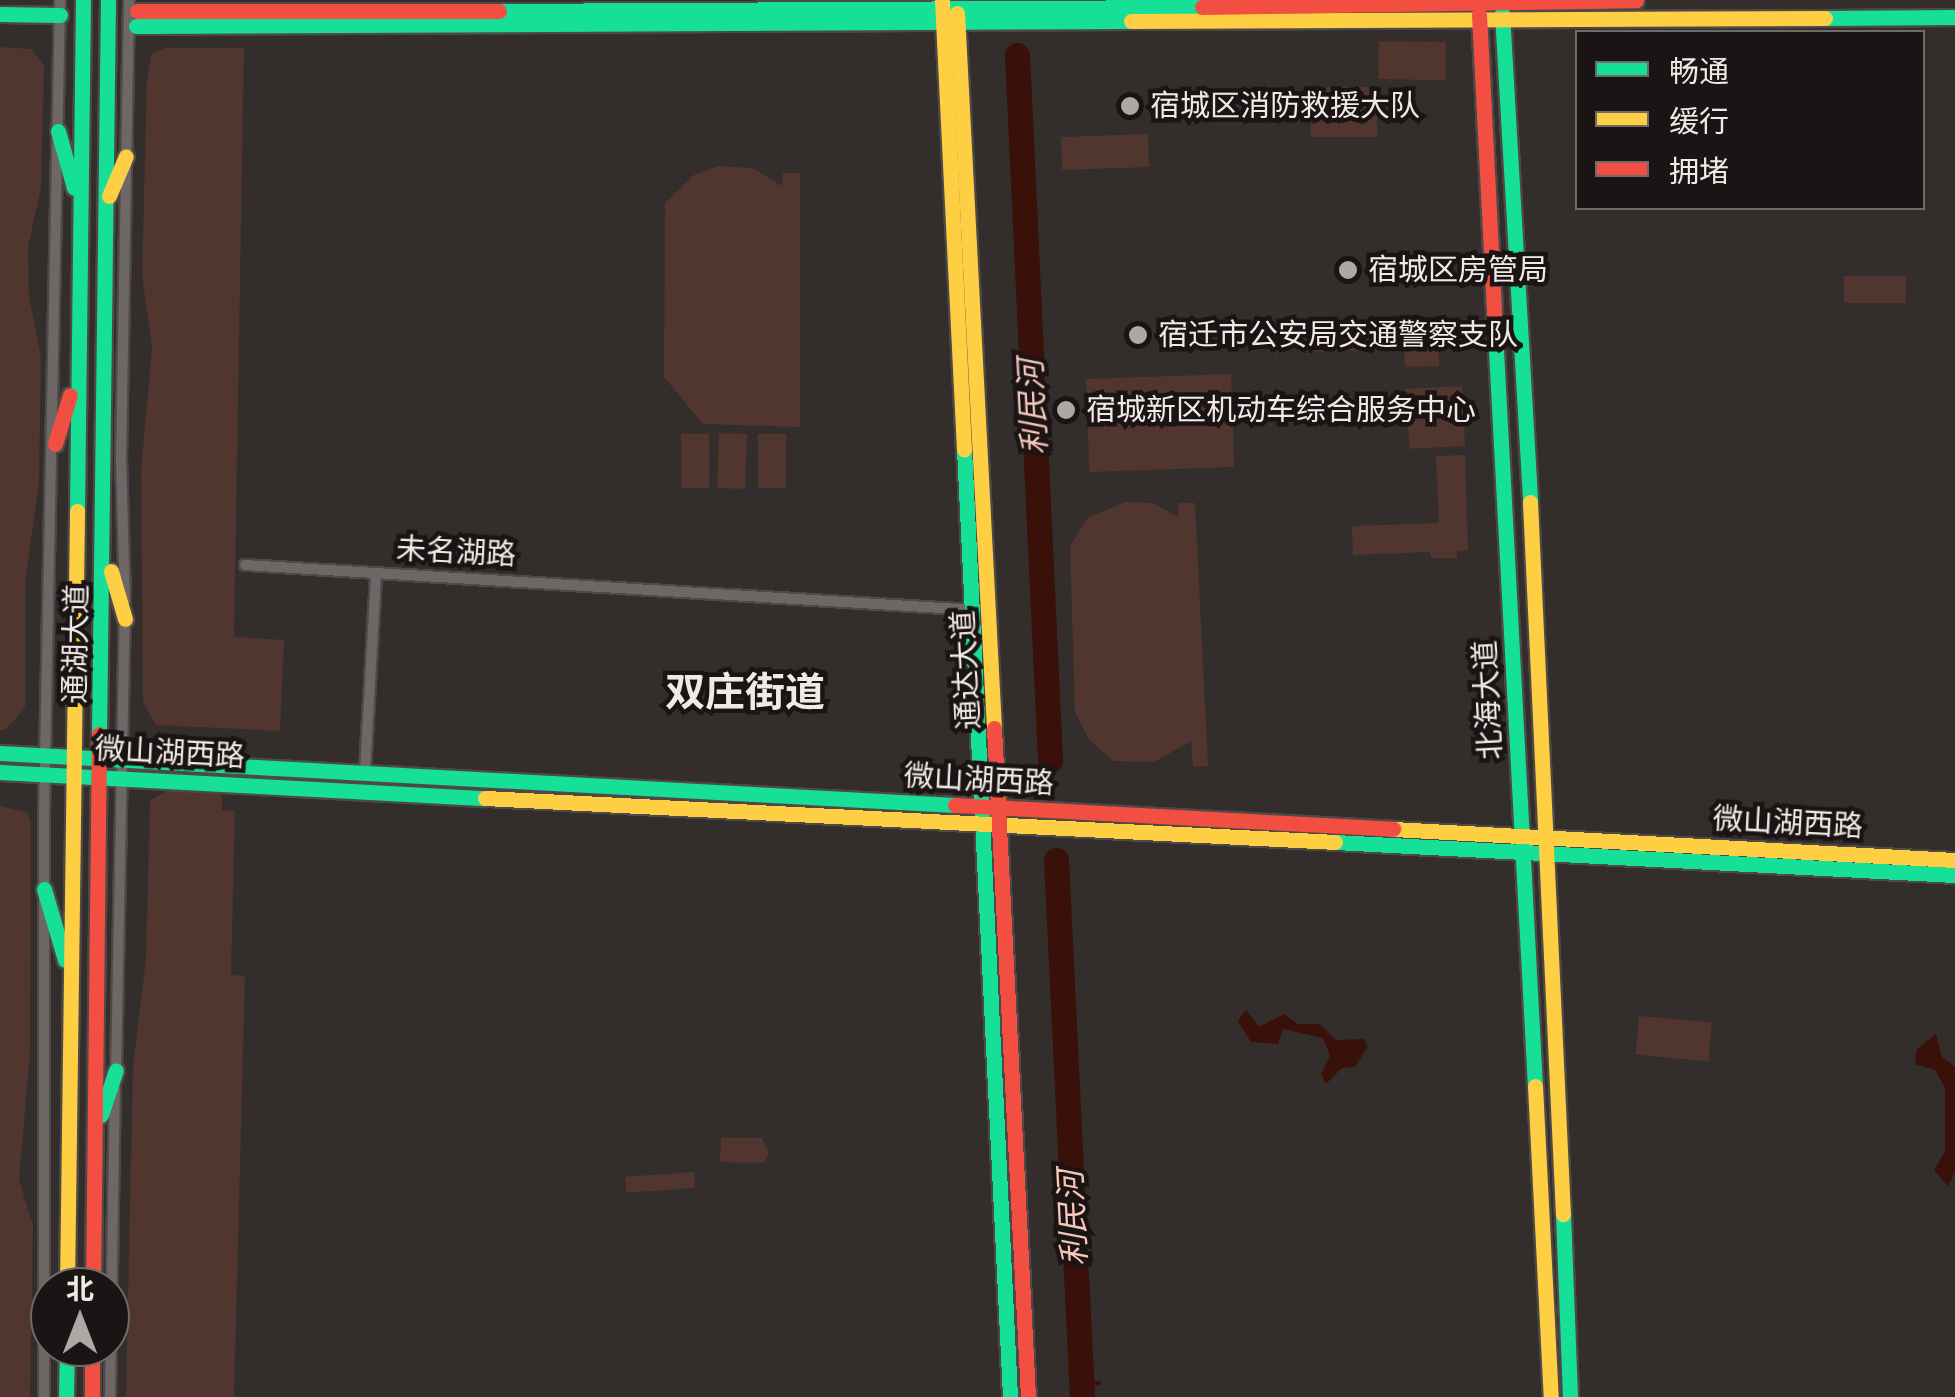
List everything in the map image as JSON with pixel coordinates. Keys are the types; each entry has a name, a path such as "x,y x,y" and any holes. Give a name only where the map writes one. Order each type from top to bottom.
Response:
{"street":[{"name":"通湖大道","path":"92,1267 95,776 101,757 108,0"},
{"path":"110,1397 125,618 126,156 134,12 950,11 1636,0"},
{"name":"北海大道","path":"1502,1 1550,847 1570,1397"},
{"name":"北海大道","path":"1478,2 1551,1397"},
{"path":"0,14 60,8 55,444 44,774 44,1397"},
{"name":"通湖大道","path":"67,1267 82,8"},
{"path":"950,11 1479,23 1955,17"},
{"name":"通达大道","path":"950,11 1010,1397"},
{"name":"通达大道","path":"950,11 991,611 1028,1397"},
{"path":"1484,116 1508,115"},
{"path":"58,131 79,208"},
{"path":"105,206 126,156"},
{"path":"55,444 76,376"},
{"path":"104,552 125,618"},
{"name":"未名湖路","path":"245,565 991,611"},
{"path":"365,772 376,573"},
{"path":"1518,742 1544,740"},
{"name":"微山湖西路","path":"0,753 1002,809 1524,846"},
{"name":"微山湖西路","path":"0,772 1003,829 1955,860"},
{"name":"微山湖西路","path":"1550,847 1955,875"},
{"path":"44,889 70,977"},
{"path":"94,1135 116,1070"},
{"path":"66,1397 67,1367"},
{"path":"92,1367 92,1397"}],"shaded area":[{"path":"1379,41 1446,42 1445,80 1378,79"},
{"path":"0,47 31,49 44,65 41,187 28,247 29,296 41,356 39,481 25,584 25,708 5,730 0,730"},
{"path":"164,48 244,48 234,637 284,640 280,731 156,725 143,702 141,471 152,347 142,276 147,80 151,55"},
{"path":"1311,87 1377,87 1377,137 1311,137"},
{"path":"1148,134 1149,167 1062,170 1061,137"},
{"path":"718,166 752,168 782,186 783,173 800,173 800,427 703,424 664,377 665,203 694,175"},
{"path":"1844,276 1906,276 1906,303 1844,303"},
{"path":"1425,325 1438,325 1439,366 1405,367 1404,349 1302,352 1301,335 1317,334 1318,347 1425,343"},
{"path":"1231,374 1234,467 1089,472 1086,379"},
{"path":"1462,386 1465,446 1409,449 1406,389"},
{"path":"719,433 747,434 745,489 717,488"},
{"path":"681,434 709,434 709,488 681,488"},
{"path":"758,434 786,434 786,488 758,488"},
{"path":"1465,455 1468,550 1457,551 1457,558 1431,558 1430,552 1353,555 1352,526 1439,523 1436,456"},
{"path":"1125,502 1153,503 1178,517 1179,503 1195,503 1208,766 1193,766 1191,741 1154,762 1114,761 1089,740 1075,712 1070,546 1088,518"},
{"path":"172,787 222,790 222,810 235,811 231,975 245,976 234,1397 126,1397 127,1367 130,1367 133,1066 146,959 150,801"},
{"path":"0,806 27,812 31,824 30,1051 19,1180 33,1225 30,1397 0,1397"},
{"path":"1246,1010 1259,1027 1284,1014 1298,1024 1320,1024 1336,1040 1363,1039 1368,1046 1355,1067 1342,1068 1326,1084 1321,1074 1330,1056 1323,1038 1283,1029 1278,1044 1251,1042 1238,1021"},
{"path":"1639,1016 1712,1022 1708,1061 1636,1055"},
{"path":"1936,1034 1942,1057 1955,1067 1955,1172 1948,1186 1934,1170 1945,1151 1945,1088 1935,1070 1915,1064 1917,1049"},
{"path":"721,1138 762,1138 769,1153 763,1163 720,1162"},
{"path":"694,1172 695,1188 626,1193 625,1177"}],"waterway":[{"name":"利民河","path":"1017,55 1050,760"},
{"name":"利民河","path":"1056,860 1082,1397"},
{"path":"1081,1384 1099,1383"}],"traffic: fast":[{"path":"77,511 83,0"},
{"path":"99,734 108,0"},
{"path":"499,11 1202,7"},
{"path":"1502,13 1530,502"},
{"path":"0,14 60,15"},
{"path":"1825,18 1955,17"},
{"path":"136,26 1131,21"},
{"path":"58,131 74,188"},
{"path":"1495,331 1535,1086"},
{"path":"964,449 1010,1397"},
{"path":"0,753 955,805"},
{"path":"0,772 485,798"},
{"path":"1335,842 1955,875"},
{"path":"44,889 65,960"},
{"path":"101,1115 116,1070"},
{"path":"1563,1214 1570,1397"},
{"path":"66,1397 67,1367"}],"traffic: slow":[{"path":"942,0 964,449"},
{"path":"957,13 994,728"},
{"path":"1131,21 1825,18"},
{"path":"109,196 126,156"},
{"path":"1530,502 1563,1214"},
{"path":"67,1267 77,511"},
{"path":"111,571 125,619"},
{"path":"485,798 1335,842"},
{"path":"1393,829 1955,860"},
{"path":"1535,1086 1551,1397"}],"traffic: jam":[{"path":"1202,7 1636,0"},
{"path":"137,11 499,11"},
{"path":"1479,14 1495,331"},
{"path":"55,444 70,395"},
{"path":"994,728 1028,1397"},
{"path":"93,1267 99,734"},
{"path":"955,805 1393,829"},
{"path":"92,1367 92,1397"}],"place":[{"name":"宿城区消防救援大队","path":"1130,106"},
{"name":"宿城区房管局","path":"1348,270"},
{"name":"宿迁市公安局交通警察支队","path":"1138,335"},
{"name":"宿城新区机动车综合服务中心","path":"1066,410"}],"district":[{"name":"双庄街道","path":"745,692"}]}
